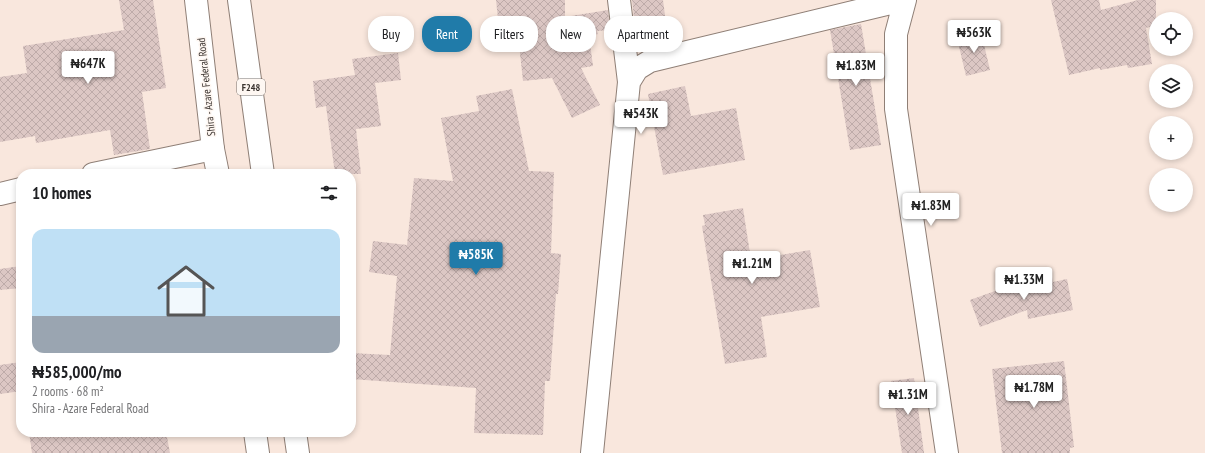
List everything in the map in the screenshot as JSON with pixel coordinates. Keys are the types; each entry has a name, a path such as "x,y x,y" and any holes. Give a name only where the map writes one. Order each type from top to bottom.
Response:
{"street":[{"name":"Shira - Azare Federal Road","path":"196,0 213,149 217,169"},
{"name":"F248","path":"239,0 262,169"},
{"path":"592,453 629,82 619,0"},
{"path":"629,82 637,69 650,61 904,0 896,34 896,109 947,453"},
{"path":"117,169 213,149"},
{"path":"0,194 16,190"},
{"path":"256,437 258,453"},
{"path":"296,437 298,453"}],"building":[{"path":"119,0 153,0 166,88 142,92 150,149 114,155 110,130 36,143 35,136 0,142 0,77 27,73 23,46 124,30"},
{"path":"496,0 565,0 565,16 546,16 546,52 591,52 593,66 581,68 600,105 572,118 552,78 523,81 520,52 538,52 538,16 498,16"},
{"path":"632,0 663,0 665,16 634,16"},
{"path":"1051,0 1099,0 1101,10 1138,0 1156,0 1156,12 1149,12 1149,27 1146,28 1149,56 1151,56 1152,64 1128,68 1127,65 1100,70 1100,68 1069,75"},
{"path":"608,10 609,16 604,16 604,30 597,31 598,34 596,34 596,16 571,16"},
{"path":"861,24 881,145 850,150 830,30"},
{"path":"981,32 990,70 966,76 957,38"},
{"path":"398,53 401,80 375,83 381,126 356,129 361,174 356,174 356,169 334,169 326,106 316,108 313,81 355,75 352,59"},
{"path":"685,86 691,116 736,108 745,160 663,175 648,94"},
{"path":"512,89 529,171 554,172 551,253 561,254 558,294 556,294 550,381 545,381 543,435 474,433 476,388 356,379 356,353 390,355 397,276 369,272 373,241 407,245 414,178 453,181 441,118 479,111 476,96"},
{"path":"743,208 751,260 810,250 820,307 761,317 767,357 725,364 702,226 705,225 703,215"},
{"path":"16,267 16,288 0,290 0,269"},
{"path":"1052,277 1053,282 1067,279 1073,310 1028,319 1027,310 980,327 970,300 1009,286"},
{"path":"1064,361 1074,447 1070,448 1070,453 1002,453 992,369"},
{"path":"16,363 16,392 0,394 0,365"},
{"path":"914,378 924,453 902,453 891,381"},
{"path":"30,437 167,437 170,453 32,453"}]}
